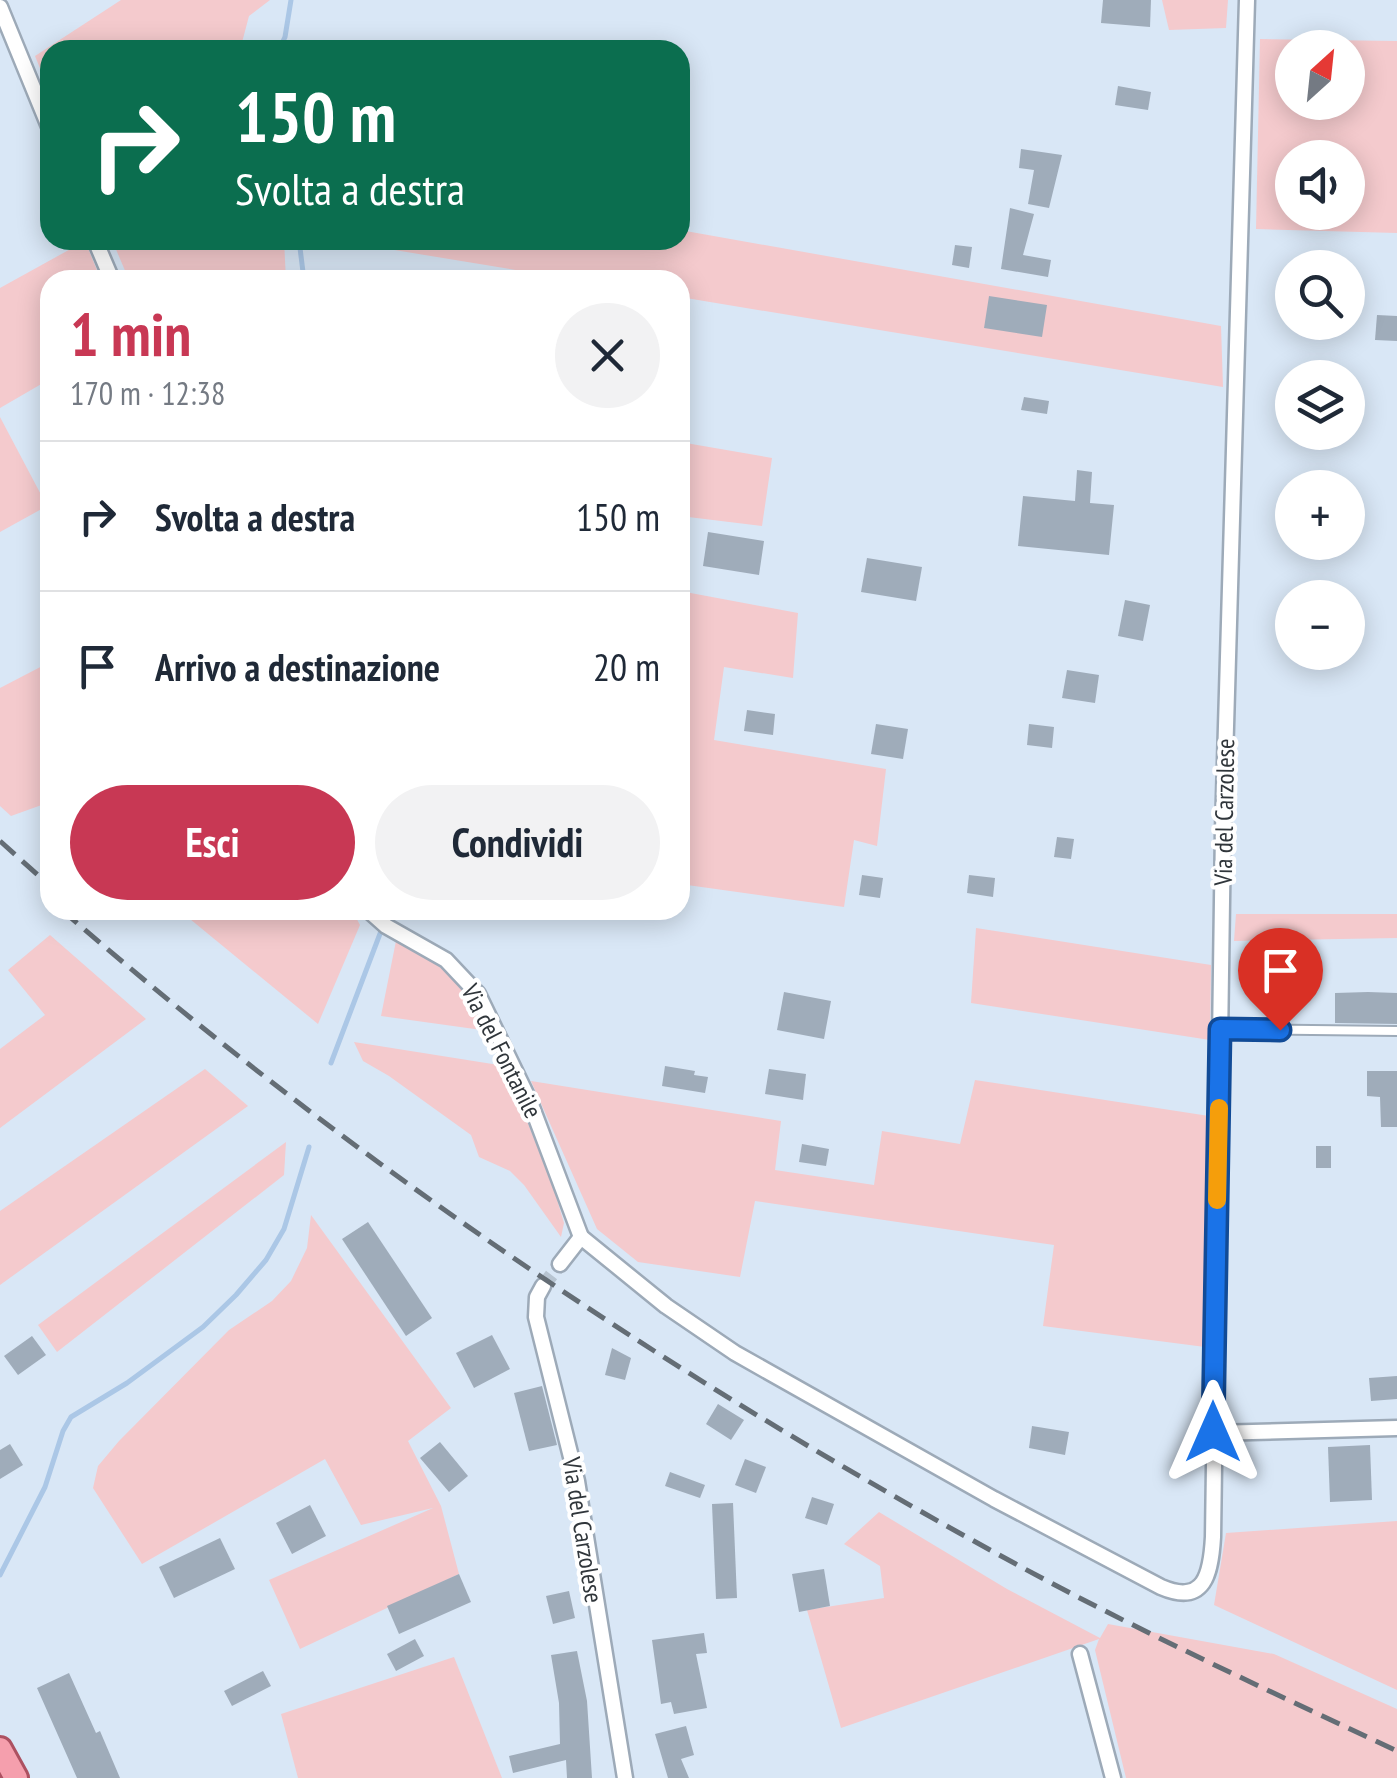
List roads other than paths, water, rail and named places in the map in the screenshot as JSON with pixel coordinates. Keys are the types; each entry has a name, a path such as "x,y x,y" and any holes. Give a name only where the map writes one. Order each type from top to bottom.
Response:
{"main road":[{"path":"0,1749 16,1778"}],"street":[{"name":"Via del Carzolese","path":"581,1236 680,1316 749,1362 1032,1520 1180,1594 1199,1588 1210,1566 1247,0"},
{"path":"0,7 40,105"},
{"name":"Via del Fontanile","path":"380,920 456,968 483,1002 539,1124 581,1236"},
{"path":"560,1264 581,1236"},
{"name":"Via del Carzolese","path":"544,1286 537,1298 536,1317 576,1482 626,1778"},
{"path":"1213,1432 1397,1428"},
{"path":"1080,1654 1114,1778"}],"lane":[{"path":"1220,1029 1397,1031"}],"waterway":[{"path":"284,40 291,0"},
{"path":"300,250 303,270"},
{"path":"331,1063 385,920"},
{"path":"0,1575 45,1487 71,1417 127,1383 203,1327 236,1295 266,1260 284,1229 309,1147"}],"tunnel":[{"path":"543,1286 560,1264"}],"railway":[{"path":"0,841 40,877"},
{"path":"74,920 288,1095 406,1182 648,1347 897,1498 1025,1569 1163,1640 1397,1751"}]}
